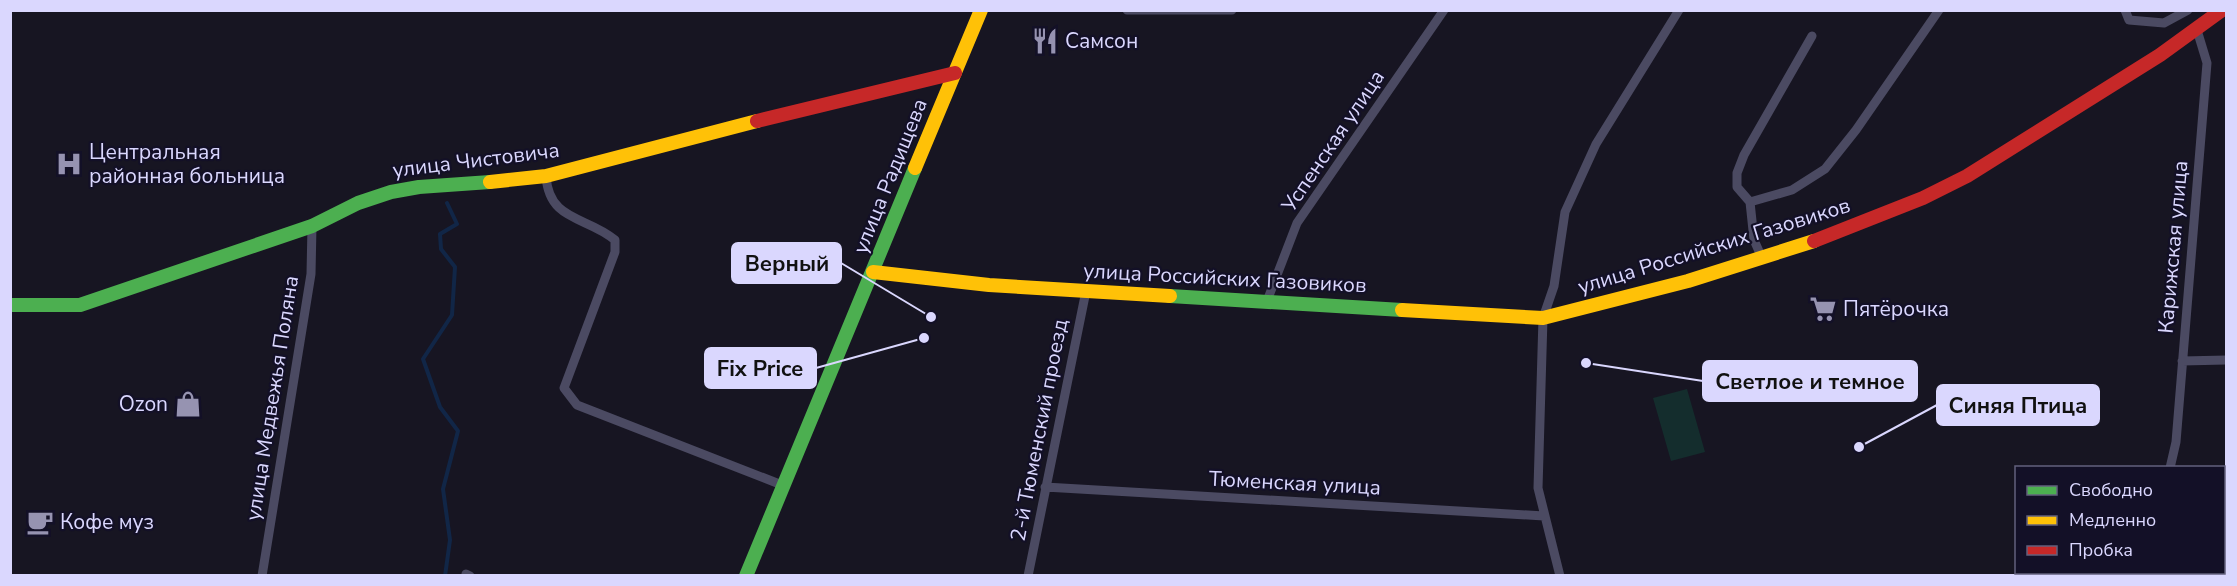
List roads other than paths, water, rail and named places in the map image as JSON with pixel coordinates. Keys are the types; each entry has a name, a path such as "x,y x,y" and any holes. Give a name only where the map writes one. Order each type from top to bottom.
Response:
{"main road":[{"name":"улица Радищева","path":"746,576 981,10"},
{"name":"улица Российских Газовиков","path":"873,272 990,285 1543,318 1628,298 1762,258 1838,233 1924,197 1993,161 2198,30 2215,11"},
{"name":"улица Чистовича","path":"10,306 80,305 183,272 312,226 358,203 391,192 419,187 467,185 546,176 875,91 955,73"}],"street":[{"path":"1127,10 1232,10"},
{"name":"Успенская улица","path":"1267,301 1297,223 1444,10"},
{"path":"1560,576 1538,488 1543,318 1554,286 1564,212 1596,144 1679,10"},
{"path":"1750,202 1792,190 1825,169 1856,130 1939,10"},
{"path":"2125,10 2129,20 2164,23 2188,10"},
{"name":"Карижская улица","path":"2170,466 2176,442 2207,63 2198,30"},
{"path":"1762,258 1754,240 1750,202 1737,187 1737,173 1744,155 1812,36"},
{"path":"546,176 548,194 568,216 604,230 615,240 615,252 564,388 577,405 782,485"},
{"name":"улица Медвежья Поляна","path":"262,576 310,274 312,226"},
{"name":"2-й Тюменский проезд","path":"1028,576 1086,291"},
{"path":"2181,361 2226,360"},
{"name":"Тюменская улица","path":"1045,487 1544,516"}],"waterway":[{"path":"445,576 450,540 443,489 458,431 440,407 423,359 452,315 455,267 441,249 440,234 457,224 447,203"}],"place":[{"name":"Самсон","path":"1045,41"},
{"name":"Центральная районная больница","path":"69,164"},
{"name":"Пятёрочка","path":"1823,309"},
{"name":"Верный","path":"931,317"},
{"name":"Fix Price","path":"924,338"},
{"name":"Светлое и темное","path":"1586,363"},
{"name":"Ozon","path":"188,404"},
{"name":"Синяя Птица","path":"1859,447"},
{"name":"Кофе муз","path":"40,522"}]}
